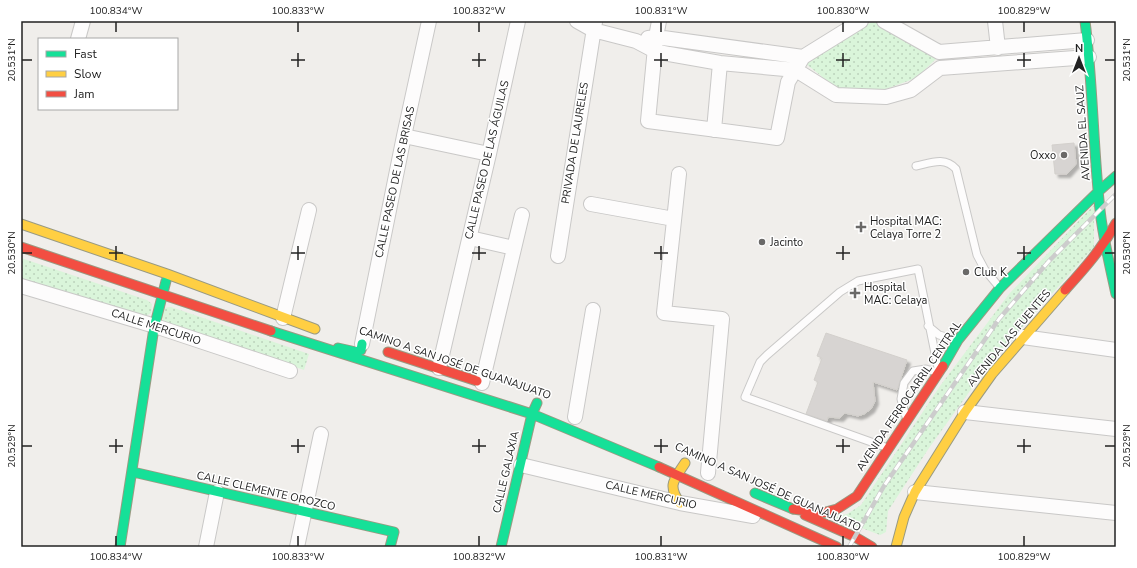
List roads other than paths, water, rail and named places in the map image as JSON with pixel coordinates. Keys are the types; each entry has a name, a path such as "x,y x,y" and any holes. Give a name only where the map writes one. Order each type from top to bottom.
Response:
{"main road":[{"name":"AVENIDA EL SAUZ","path":"1085,21 1099,191 1105,243 1116,294"},
{"name":"AVENIDA FERROCARRIL CENTRAL","path":"793,509 822,513 837,509 857,496 939,373 958,340 1000,288 1116,176"},
{"path":"1105,243 1116,223"},
{"path":"21,224 167,274 283,318 326,332"},
{"name":"AVENIDA LAS FUENTES","path":"896,547 904,517 915,492 965,412 992,374 1022,337 1093,259 1105,243"},
{"name":"CAMINO A SAN JOSÉ DE GUANAJUATO","path":"21,247 266,329 532,414 678,475 837,547"},
{"path":"120,547 155,326 164,295 167,274"},
{"path":"266,329 279,328 349,352 356,352 367,346"},
{"name":"CAMINO A SAN JOSÉ DE GUANAJUATO","path":"367,346 440,368 486,384"},
{"name":"CALLE GALAXIA","path":"501,547 532,414 537,402"},
{"path":"680,502 673,494 671,487 672,481 678,475 695,468"},
{"name":"CALLE CLEMENTE OROZCO","path":"133,472 394,532 390,547"},
{"name":"CAMINO A SAN JOSÉ DE GUANAJUATO","path":"743,488 855,537 872,547"},
{"path":"904,517 908,540"},
{"path":"801,530 812,547"}],"street":[{"path":"78,38 83,21"},
{"name":"CALLE PASEO DE LAS BRISAS","path":"367,346 404,136 428,21"},
{"name":"CALLE PASEO DE LAS ÁGUILAS","path":"440,368 518,21"},
{"path":"577,21 636,40 720,63 796,70 836,96 886,97 911,90 940,68 1089,57"},
{"path":"659,21 655,44 648,121 777,138 788,82 803,57 860,21"},
{"path":"884,21 939,52 1087,40"},
{"path":"995,21 998,48"},
{"name":"PRIVADA DE LAURELES","path":"558,256 594,26"},
{"path":"655,44 803,57"},
{"path":"714,130 720,63"},
{"path":"404,136 489,154"},
{"path":"678,174 664,313 722,319 695,468"},
{"path":"591,204 674,219"},
{"path":"283,318 309,210"},
{"path":"486,384 522,215"},
{"path":"470,238 514,248"},
{"name":"CALLE MERCURIO","path":"21,286 155,326 290,371"},
{"path":"576,418 593,310"},
{"path":"1022,337 1116,350"},
{"path":"965,412 1116,429"},
{"path":"297,547 321,434"},
{"name":"CALLE MERCURIO","path":"521,465 680,502 782,522"},
{"path":"206,547 217,492"},
{"path":"915,492 1116,513"}],"lane":[{"path":"916,166 936,161 945,161 956,169 977,255 985,270 1000,288"},
{"path":"888,448 745,398 760,362 840,292 858,281 918,269 928,326 939,373"},
{"path":"928,326 939,335 958,340"},
{"path":"907,421 901,399 904,383 913,371 926,368 939,373"}],"railway":[{"path":"849,547 884,486 999,319 1049,261 1116,194"}],"place":[{"name":"Oxxo","path":"1064,155"},
{"name":"Hospital MAC: Celaya Torre 2","path":"861,227"},
{"name":"Jacinto","path":"762,242"},
{"name":"Club K","path":"966,272"},
{"name":"Hospital MAC: Celaya","path":"855,293"}]}
